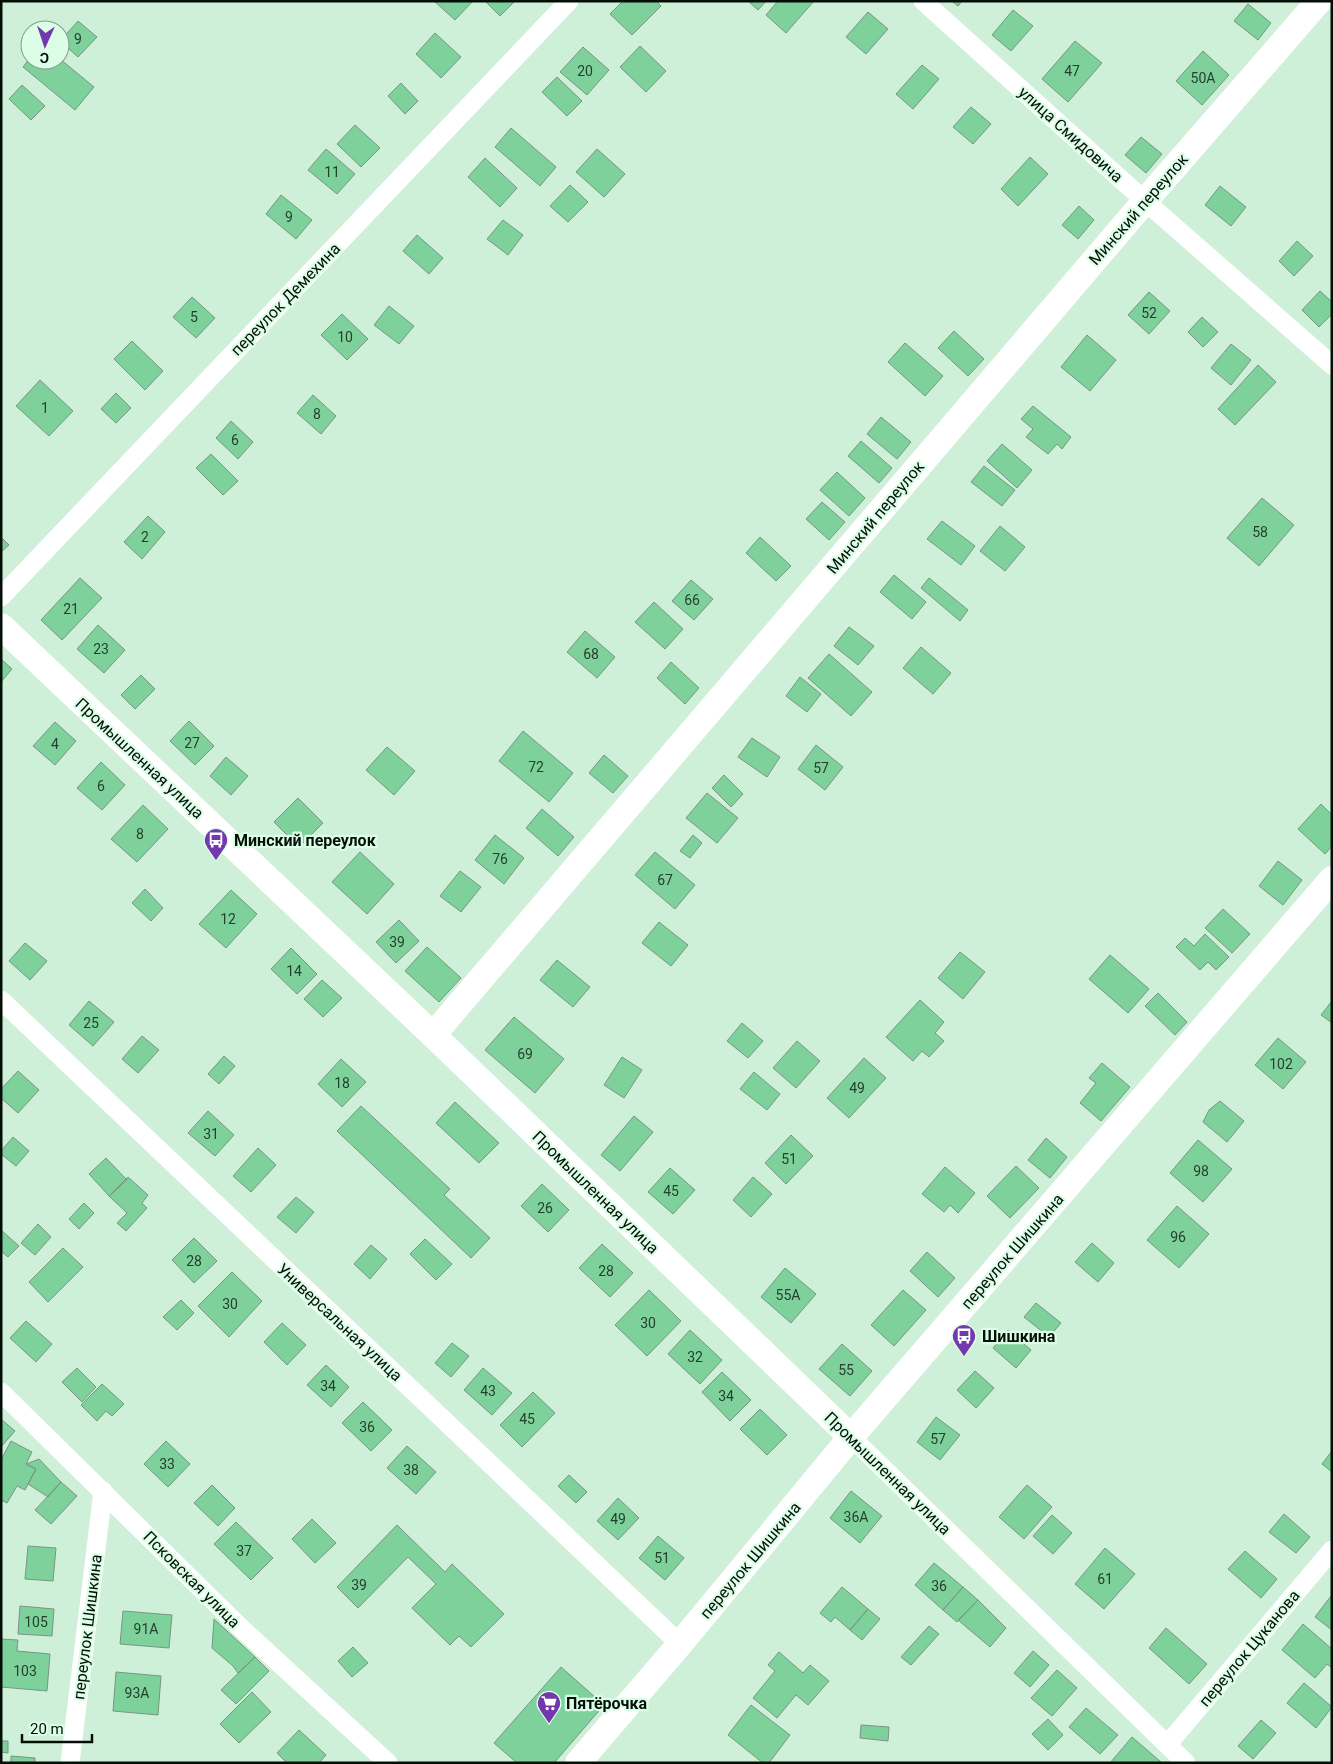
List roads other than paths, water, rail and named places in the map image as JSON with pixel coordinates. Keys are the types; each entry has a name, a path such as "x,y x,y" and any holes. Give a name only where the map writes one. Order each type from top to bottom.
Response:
{"main road":[{"name":"Минский переулок","path":"433,1035 1145,200 1319,1"},
{"name":"Промышленная улица","path":"1,626 433,1035 851,1437"},
{"name":"переулок Шишкина","path":"578,1763 680,1644 851,1437 1332,879"}],"street":[{"name":"переулок Демехина","path":"1,597 569,1"},
{"name":"улица Смидовича","path":"924,1 1332,365"},
{"name":"Универсальная улица","path":"1,1000 680,1644"},
{"name":"Псковская улица","path":"1,1392 242,1629 388,1763"},
{"name":"Промышленная улица","path":"851,1437 1186,1763"},
{"name":"переулок Шишкина","path":"70,1763 103,1491"},
{"name":"переулок Цуканова","path":"1167,1745 1332,1550"}],"place":[{"name":"Минский переулок","path":"216,861"},
{"name":"Шишкина","path":"964,1357"},
{"name":"Пятёрочка","path":"549,1724"}]}
